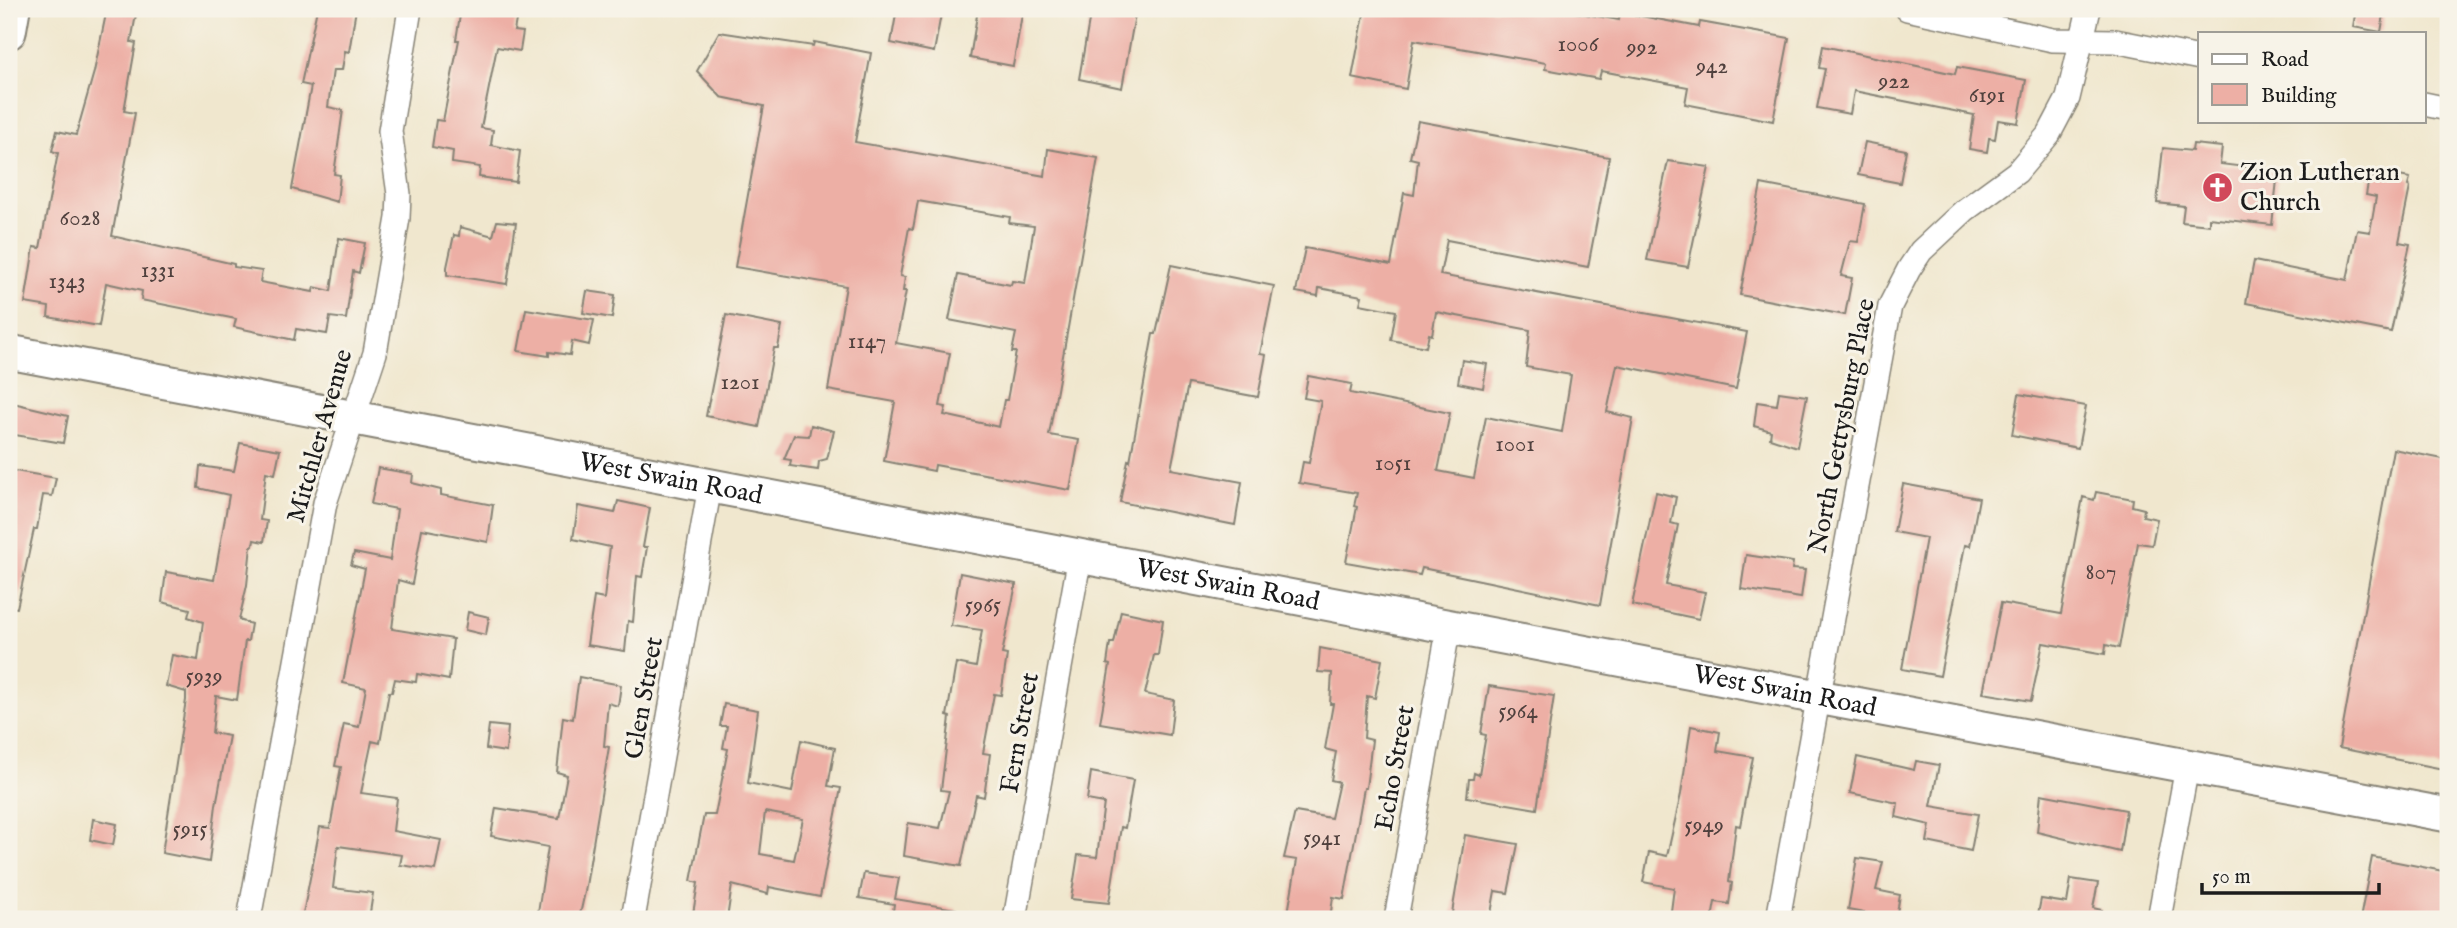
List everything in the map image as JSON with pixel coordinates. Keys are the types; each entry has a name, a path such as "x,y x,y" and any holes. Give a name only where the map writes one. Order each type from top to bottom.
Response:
{"street":[{"path":"9,32 13,9"},
{"name":"Mitchler Avenue","path":"249,919 325,503 375,353 398,218 399,194 390,131 410,9"},
{"path":"1907,9 2053,40 2115,41 2198,58"},
{"name":"North Gettysburg Place","path":"1778,919 1890,306 1921,251 1965,210 2017,172 2049,134 2068,98 2089,9"},
{"path":"2426,104 2448,109"},
{"name":"West Swain Road","path":"9,352 2448,815"},
{"name":"Glen Street","path":"633,919 710,486"},
{"name":"Fern Street","path":"1015,919 1080,556"},
{"name":"Echo Street","path":"1396,919 1449,626"},
{"path":"2159,919 2187,767"}],"building":[{"path":"107,9 137,9 131,42 136,43 124,111 135,113 112,236 234,264 234,267 262,271 260,282 313,292 314,287 331,291 339,238 365,243 359,273 353,271 346,319 330,317 327,334 296,329 294,340 234,327 236,319 141,300 142,291 106,283 99,326 48,317 49,307 25,303 34,247 40,248 58,153 52,151 57,131 76,135 94,72"},
{"path":"317,9 356,9 349,52 345,51 342,70 333,70 328,107 343,110 334,174 340,175 337,202 292,189 311,86 301,84"},
{"path":"461,9 518,9 514,31 523,32 520,51 497,47 481,128 493,130 491,145 520,151 516,182 479,177 480,167 452,163 453,151 432,147 436,120 443,121 459,40 456,40"},
{"path":"897,9 942,9 934,52 891,43"},
{"path":"978,9 1023,9 1013,66 970,58"},
{"path":"1091,9 1136,9 1122,88 1079,79"},
{"path":"1365,9 1558,9 1619,20 1620,12 1699,27 1700,22 1789,38 1773,121 1685,104 1688,87 1601,71 1599,79 1545,69 1546,63 1414,40 1406,89 1352,78"},
{"path":"2356,9 2385,9 2381,32 2353,27"},
{"path":"719,32 813,46 814,42 871,53 855,142 1045,176 1048,149 1098,158 1049,435 1079,440 1070,490 935,465 934,471 884,461 895,402 828,390 846,286 735,267 764,106 721,97 697,71","holes":["918,201 1010,217 1009,223 1034,226 1025,283 1012,281 1011,285 958,275 949,320 1016,333 1012,352 1016,352 999,427 944,415 946,407 940,406 950,353 896,343 906,291 903,291 905,277 900,276 909,228 913,229"]},
{"path":"1823,46 1955,74 1957,67 2026,80 2018,123 1998,120 1995,139 1989,138 1987,152 1969,149 1974,115 1854,91 1850,114 1817,108 1825,69 1819,68"},
{"path":"1418,121 1609,157 1588,267 1447,240 1440,275 1747,332 1736,389 1617,365 1607,412 1633,418 1600,605 1422,568 1420,575 1346,562 1357,507 1354,506 1357,493 1299,483 1303,462 1309,463 1321,401 1304,398 1308,376 1352,384 1350,393 1450,413 1438,471 1474,478 1486,417 1562,432 1571,375 1526,367 1530,330 1436,312 1432,335 1429,334 1426,347 1391,340 1396,311 1360,304 1362,296 1319,288 1318,296 1296,292 1305,248 1391,265 1404,193 1414,195 1418,160 1410,158"},
{"path":"1865,142 1906,150 1900,183 1858,175"},
{"name":"Zion Lutheran Church","path":"2193,144 2222,147 2220,164 2278,171 2272,225 2209,218 2209,225 2182,222 2184,206 2157,203 2163,148 2192,151"},
{"path":"1668,161 1709,167 1688,267 1647,260"},
{"path":"2377,172 2410,178 2399,242 2410,244 2391,332 2246,303 2254,261 2347,280 2357,230 2370,232 2376,197 2366,195 2369,177 2376,178"},
{"path":"1761,184 1865,204 1858,242 1850,241 1841,276 1852,278 1845,315 1740,295"},
{"path":"497,221 516,223 507,284 447,275 454,235 459,236 460,227 493,236"},
{"path":"1171,265 1274,286 1260,354 1266,355 1258,397 1188,384 1171,469 1242,482 1235,525 1120,502 1153,334 1156,334"},
{"path":"587,291 615,295 612,318 583,313"},
{"path":"526,309 594,320 589,345 572,341 570,355 549,352 549,356 518,351"},
{"path":"726,315 782,326 778,348 774,348 759,427 706,416"},
{"path":"1462,360 1487,364 1483,388 1458,383"},
{"path":"1779,392 1807,396 1797,447 1770,438 1771,431 1754,426 1757,402 1777,405"},
{"path":"2019,394 2086,406 2078,448 2012,435"},
{"path":"13,403 68,416 63,443 9,434"},
{"path":"811,425 834,431 827,459 819,461 818,470 790,466 791,460 784,459 794,435 809,436"},
{"path":"240,443 280,450 275,474 266,472 260,520 267,521 264,542 254,540 251,546 247,585 239,620 251,624 248,641 245,641 237,700 216,696 212,733 229,736 209,862 162,853 186,700 186,692 166,686 172,655 198,660 203,622 188,617 190,609 162,602 166,572 214,580 229,495 198,488 200,466 234,471"},
{"path":"2393,449 2448,460 2448,770 2339,748"},
{"path":"378,468 413,474 412,483 441,490 441,495 493,505 488,542 422,529 412,584 398,580 392,629 453,639 449,680 417,674 416,682 395,679 392,692 389,692 380,743 372,741 361,793 397,798 393,831 441,840 435,870 400,865 402,855 338,846 333,888 373,893 369,919 302,919 320,827 330,828 341,767 335,766 344,724 359,727 366,688 343,683 365,569 351,565 354,553 390,560 397,509 371,504"},
{"path":"9,470 56,478 52,496 43,495 17,608 9,607"},
{"path":"1903,484 1979,498 1970,546 1965,545 1940,676 1902,669 1926,538 1894,532"},
{"path":"1656,492 1676,497 1671,523 1678,525 1666,585 1705,592 1699,619 1632,605"},
{"path":"2096,492 2133,499 2132,506 2144,509 2143,516 2157,519 2152,545 2138,543 2119,648 2106,645 2105,654 2043,643 2031,701 1983,693 2001,603 2061,614 2083,497 2094,500"},
{"path":"618,501 650,508 643,547 647,547 642,577 637,576 633,622 628,621 625,651 587,645 594,597 604,599 610,547 573,539 578,506 615,513"},
{"path":"1746,555 1793,562 1792,569 1805,570 1801,598 1741,589"},
{"path":"960,573 1016,584 1002,654 1007,655 1001,695 994,694 983,753 990,754 984,797 976,795 961,866 904,856 908,823 940,828 949,791 941,790 950,717 947,716 956,663 976,667 982,630 951,626"},
{"path":"1121,611 1163,620 1158,655 1154,655 1145,694 1174,700 1170,735 1100,723 1110,665 1107,664 1110,643 1114,643"},
{"path":"468,612 489,617 486,635 465,630"},
{"path":"1320,648 1382,660 1375,698 1367,696 1364,738 1372,740 1366,788 1344,899 1333,897 1330,919 1287,919 1297,860 1284,858 1295,812 1331,818 1339,782 1331,780 1336,752 1325,749 1333,704 1330,704 1332,673 1318,672"},
{"path":"579,677 621,685 618,706 608,703 604,746 609,747 579,919 537,919 548,847 491,836 496,808 559,818 567,775 557,772 563,717 573,719"},
{"path":"1489,686 1554,696 1537,809 1467,797 1469,779 1473,779 1474,773 1479,775 1486,735 1481,734"},
{"path":"724,704 758,710 748,783 792,792 801,740 835,748 828,786 841,788 820,897 769,887 768,894 732,885 727,919 693,914 698,883 691,881 704,815 715,815 728,749 723,748 727,726 720,726","holes":["765,812 803,819 794,860 760,854"]},
{"path":"489,725 508,727 506,752 486,749"},
{"path":"1691,726 1720,732 1717,751 1753,757 1740,826 1736,825 1729,904 1715,902 1712,919 1670,919 1674,888 1643,882 1649,852 1667,856 1681,794"},
{"path":"1857,757 1914,770 1916,761 1939,765 1931,806 1978,814 1971,851 1927,842 1930,825 1896,817 1898,803 1850,793"},
{"path":"1091,772 1133,780 1125,828 1121,827 1109,903 1071,899 1078,855 1097,857 1104,803 1087,800"},
{"path":"2041,794 2126,810 2120,852 2037,832"},
{"path":"93,819 117,824 113,845 90,840"},
{"path":"1465,835 1518,844 1508,893 1495,891 1490,919 1451,919"},
{"path":"2372,857 2448,872 2448,905 2445,919 2360,919"},
{"path":"1857,858 1883,862 1876,890 1900,895 1896,919 1848,910"},
{"path":"864,873 899,878 895,899 956,909 956,919 892,919 894,904 859,898"},
{"path":"2071,879 2098,883 2093,908 2102,910 2101,919 2037,919 2041,899 2067,903"}],"place":[{"name":"Zion Lutheran Church","path":"2217,187"}]}
